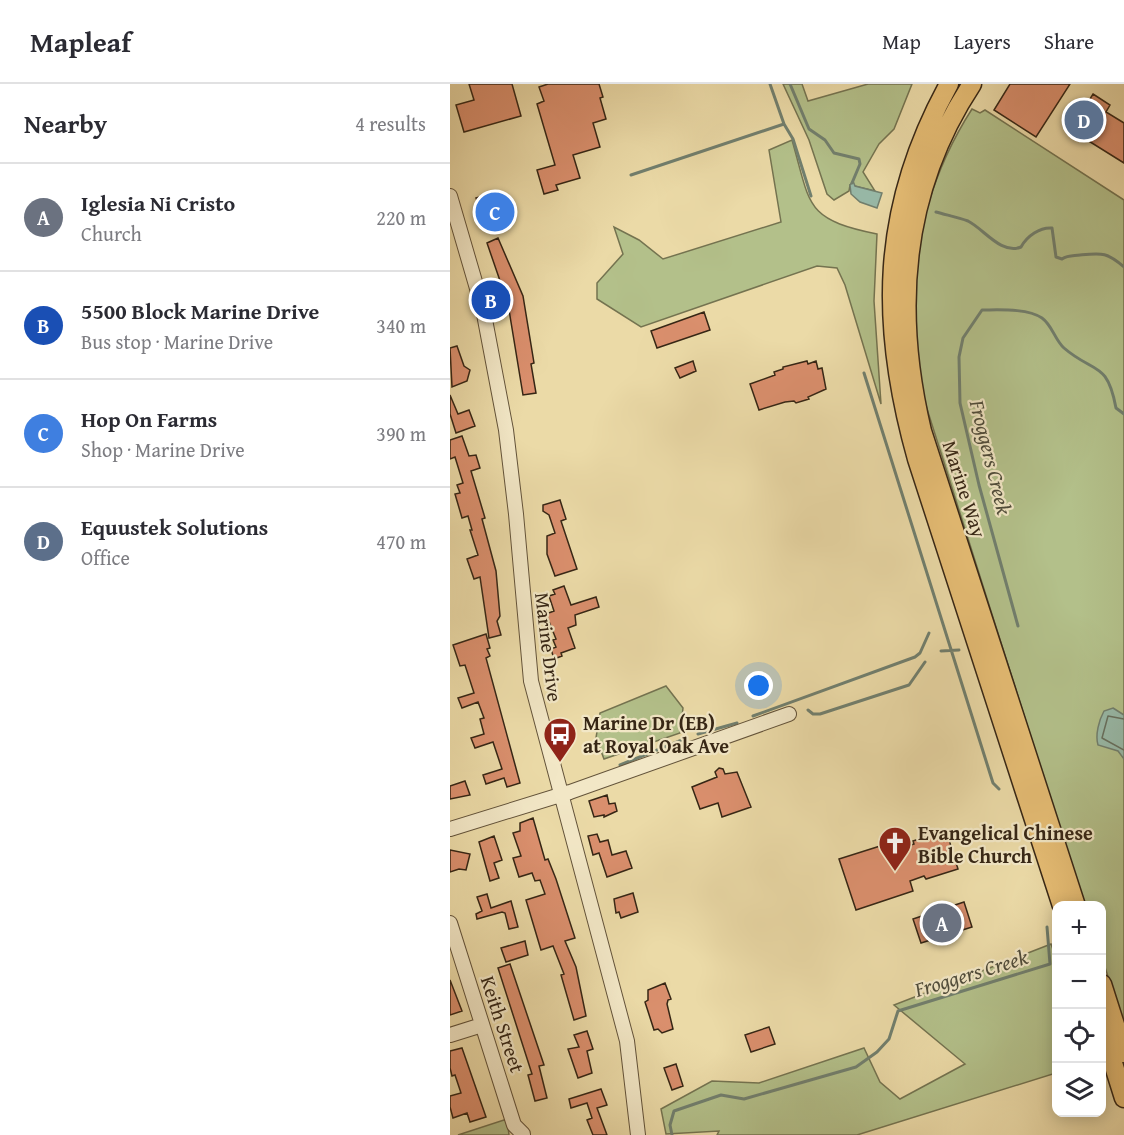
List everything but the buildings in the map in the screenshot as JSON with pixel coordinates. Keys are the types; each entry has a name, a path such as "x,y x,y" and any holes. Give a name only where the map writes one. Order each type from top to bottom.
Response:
{"main road":[{"name":"Marine Way","path":"949,84 928,125 915,159 897,230 890,295 895,366 902,408 917,459 1060,901"},
{"name":"Marine Way","path":"972,84 942,134 916,209 907,291 909,362 922,431 1074,901"},
{"path":"1106,999 1124,1053"},
{"path":"1106,1043 1124,1098"}],"street":[{"name":"Marine Drive","path":"450,196 473,270 490,340 516,513 531,681 627,1041 638,1135"},
{"path":"450,829 560,794 789,714"},
{"name":"Keith Street","path":"450,923 514,1125 523,1134"},
{"path":"450,1035 482,1025"}],"green space":[{"path":"783,84 802,84 808,101 868,84 912,84 894,129 879,144 863,172 875,191 850,185 849,191 834,200 827,194 809,140"},
{"path":"972,109 980,113 985,110 1124,200 1124,1026 1106,970 1106,901 1083,901 922,393 914,310 917,257 921,231 936,180"},
{"path":"792,140 808,195 814,206 823,215 836,222 877,234 874,301 881,404 845,285 837,268 817,266 641,327 597,299 597,283 623,254 614,227 639,240 663,259 781,222 769,150"},
{"path":"666,686 683,708 680,733 604,759 596,738 600,713"},
{"path":"1051,944 1052,1074 857,1135 717,1135 719,1131 666,1134 661,1109 712,1081 759,1083 864,1048 880,1082 900,1099 965,1064 894,1005"},
{"path":"507,1119 509,1135 458,1135"}],"water":[{"path":"853,181 855,186 882,193 877,208 860,202 851,194 850,185"},
{"path":"1113,708 1124,715 1124,759 1118,751 1098,745 1097,741 1097,732 1104,711"}],"waterway":[{"path":"770,84 784,124 793,139 811,196"},
{"path":"790,84 809,129 825,140 834,153 859,159 860,164 852,183"},
{"path":"631,175 784,124"},
{"path":"936,212 968,221 993,240 1014,249 1021,247 1030,236 1038,231 1052,228 1056,257 1062,259 1071,256 1104,255 1124,267"},
{"name":"Froggers Creek","path":"1018,626 979,485 960,403 959,357 963,338 982,310 1013,310 1036,315 1051,328 1064,348 1104,375 1116,408 1124,414"},
{"path":"864,373 993,783 999,789"},
{"path":"753,716 915,657 920,653 929,633"},
{"name":"Froggers Creek","path":"941,651 959,650"},
{"path":"808,710 813,714 820,714 909,685 925,662"},
{"path":"698,734 737,723"},
{"path":"620,765 682,740"},
{"name":"Froggers Creek","path":"672,1135 670,1125 674,1111 721,1095 744,1099 856,1067 877,1052 889,1039 898,1011 1050,964 1047,927"}],"place":[{"name":"Equustek Solutions","path":"1084,120"},
{"name":"Hop On Farms","path":"495,212"},
{"name":"5500 Block Marine Drive","path":"491,300"},
{"name":"Marine Dr (EB) at Royal Oak Ave","path":"560,763"},
{"name":"Evangelical Chinese Bible Church","path":"895,872"},
{"name":"Iglesia Ni Cristo","path":"942,923"}]}
